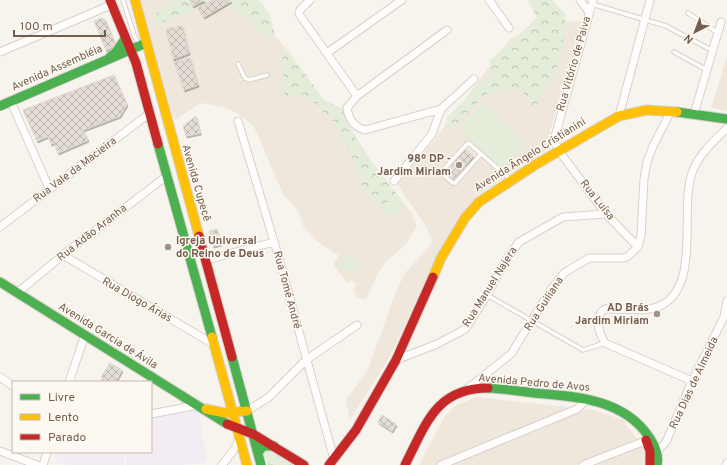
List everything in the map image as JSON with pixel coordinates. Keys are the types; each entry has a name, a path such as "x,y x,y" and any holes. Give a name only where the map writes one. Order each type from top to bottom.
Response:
{"street":[{"name":"Avenida Cupecê","path":"134,0 143,44 149,56 206,260 252,434 262,465"},
{"path":"310,0 299,12 300,17 328,53 357,96"},
{"path":"328,53 402,0"},
{"path":"489,0 509,28"},
{"path":"580,0 589,12"},
{"path":"618,116 650,0"},
{"path":"0,52 111,2 136,63 168,175 232,414 248,465"},
{"name":"Rua Vitório de Paiva","path":"559,151 555,145 554,134 592,2"},
{"path":"694,114 722,22"},
{"path":"448,30 357,96 347,108 348,115 355,126 365,130 441,109 474,79"},
{"path":"108,58 116,52 125,39"},
{"name":"Avenida Assembléia","path":"0,106 143,44"},
{"path":"11,102 49,188"},
{"path":"394,181 432,134 441,109"},
{"name":"Avenida Ângelo Cristianini","path":"332,462 356,430 396,360 433,273 465,218 478,202 511,180 618,116 647,110 671,111 727,119"},
{"path":"638,248 641,235 644,179 647,162 653,146 671,111"},
{"name":"Rua Vale da Macieira","path":"1,224 150,113"},
{"name":"Rua Tomé André","path":"238,121 274,242 332,462"},
{"path":"692,381 605,343 598,327 598,317 601,312 612,308 653,308 661,305 677,293 684,273 692,173 704,152 727,128"},
{"name":"Rua Luísa","path":"559,151 606,214 638,248"},
{"name":"Rua Adão Aranha","path":"17,293 62,255 168,175"},
{"name":"Rua Manuel Najera","path":"396,360 430,347 460,332 470,322 506,260 520,242 562,217 606,214"},
{"path":"206,260 274,242"},
{"name":"Rua Guiliana","path":"467,389 511,354 555,283 574,266 589,258 627,257 638,248"},
{"name":"Rua Diogo Árias","path":"62,255 213,344"},
{"name":"Avenida Garcia de Ávila","path":"0,282 201,407 222,422 252,434 304,465"},
{"name":"Rua Dias de Almeida","path":"653,459 666,442 692,381 726,316 727,301"},
{"path":"246,411 269,397 306,360 357,325"},
{"path":"69,381 85,335"},
{"path":"0,377 12,385"},
{"name":"Avenida Pedro de Avos","path":"405,465 436,410 448,398 467,389 490,389 587,399 620,409 636,420 643,428 649,439 653,459 657,465"},
{"path":"441,465 577,409 587,399"},
{"path":"152,414 201,407"},
{"name":"Avenida Garcia de Ávila","path":"201,407 232,414 246,411"},
{"path":"214,465 220,465 233,451 240,439"},
{"path":"583,465 649,439"},
{"path":"258,453 263,446 274,446"},
{"path":"0,451 37,465"},
{"path":"43,465 47,453"}],"lane":[{"path":"123,0 134,35 143,44"},
{"path":"592,2 672,28 713,51"},
{"path":"688,13 718,33"},
{"path":"130,49 134,35"},
{"path":"674,52 707,70"},
{"path":"238,64 245,78 249,80 267,75"},
{"path":"481,154 455,183 442,174 442,171 467,144 471,145 511,180"},
{"path":"487,295 583,350 605,343"}],"shaded area":[{"path":"139,0 258,0 269,13 275,35 323,99 342,109 346,121 372,162 412,214 417,226 406,244 385,263 378,273 366,299 358,298 353,291 357,284 352,280 347,283 333,264 339,256 318,242 304,228 298,211 283,194 254,127 240,115 227,108 201,103 175,120 171,111"},
{"path":"582,21 548,138 550,148 477,196 464,212 441,248 389,358 350,420 346,400 368,370 396,291 405,273 433,242 425,225 397,184 435,139 511,38 547,23"},
{"path":"727,57 727,111 711,108"},
{"path":"477,397 595,410 623,420 643,447 644,465 419,465 445,416 456,405"},
{"path":"198,409 207,462 184,465 126,465 127,453 152,453 152,419"},
{"path":"57,453 125,453 124,465 68,465 57,463"}],"green space":[{"path":"172,0 211,0 185,15 154,25 153,20 159,9 173,5"},
{"path":"230,0 258,0 269,13 275,35 263,38 248,17 233,9"},
{"path":"528,0 552,0 566,15 562,57 534,110 520,88 486,94 451,130 446,118 493,73 489,61 537,18"},
{"path":"286,48 323,99 342,109 352,132 373,165 397,194 380,208 361,184 355,163 331,116 304,94 287,97 278,86 285,79 280,66"},
{"path":"483,103 526,143 503,168 459,129"},
{"path":"397,194 406,206 389,219 380,208"},
{"path":"345,254 362,263 354,276 338,266"},
{"path":"269,448 297,465 268,465 264,453"}],"building":[{"path":"190,0 204,0 193,6"},
{"path":"212,0 231,1 204,17 198,8"},
{"path":"102,18 106,21 116,45 106,50 94,21"},
{"path":"182,26 189,53 173,59 166,29"},
{"path":"190,58 198,85 184,90 174,62"},
{"path":"114,75 127,104 120,116 83,130 88,140 58,153 54,143 51,144 48,136 37,141 23,110"},
{"path":"196,116 200,133 186,136 183,126"},
{"name":"98º DP - Jardim Miriam","path":"465,149 473,156 453,181 444,173"},
{"path":"217,229 221,244 213,246 209,231"},
{"path":"110,363 122,370 116,381 106,381 101,377"},
{"path":"382,415 396,424 392,431 378,422"}],"traffic: fast":[{"path":"109,58 116,52 125,39"},
{"path":"0,106 146,43"},
{"path":"677,112 727,119"},
{"path":"158,144 212,337"},
{"path":"0,282 227,424"},
{"path":"232,357 261,465"},
{"path":"488,388 582,398 612,407 639,424 649,437 656,450 657,465"},
{"path":"258,453 263,446 274,446"}],"traffic: slow":[{"path":"135,0 199,236"},
{"path":"433,277 441,258 465,218 479,202 535,165 619,116 647,110 677,112"},
{"path":"212,337 247,465"},
{"path":"206,409 225,413 247,411"}],"traffic: jam":[{"path":"110,0 136,63 158,144"},
{"path":"199,236 232,357"},
{"path":"329,465 356,430 396,360 433,277"},
{"path":"405,465 427,423 435,411 444,402 456,394 470,390 488,388"},
{"path":"227,424 253,434 304,465"},
{"path":"646,440 650,451 650,465"}],"place":[{"name":"98º DP - Jardim Miriam","path":"459,165"},
{"name":"Igreja Universal do Reino de Deus","path":"168,247"},
{"name":"AD Brás Jardim Miriam","path":"657,314"}]}
